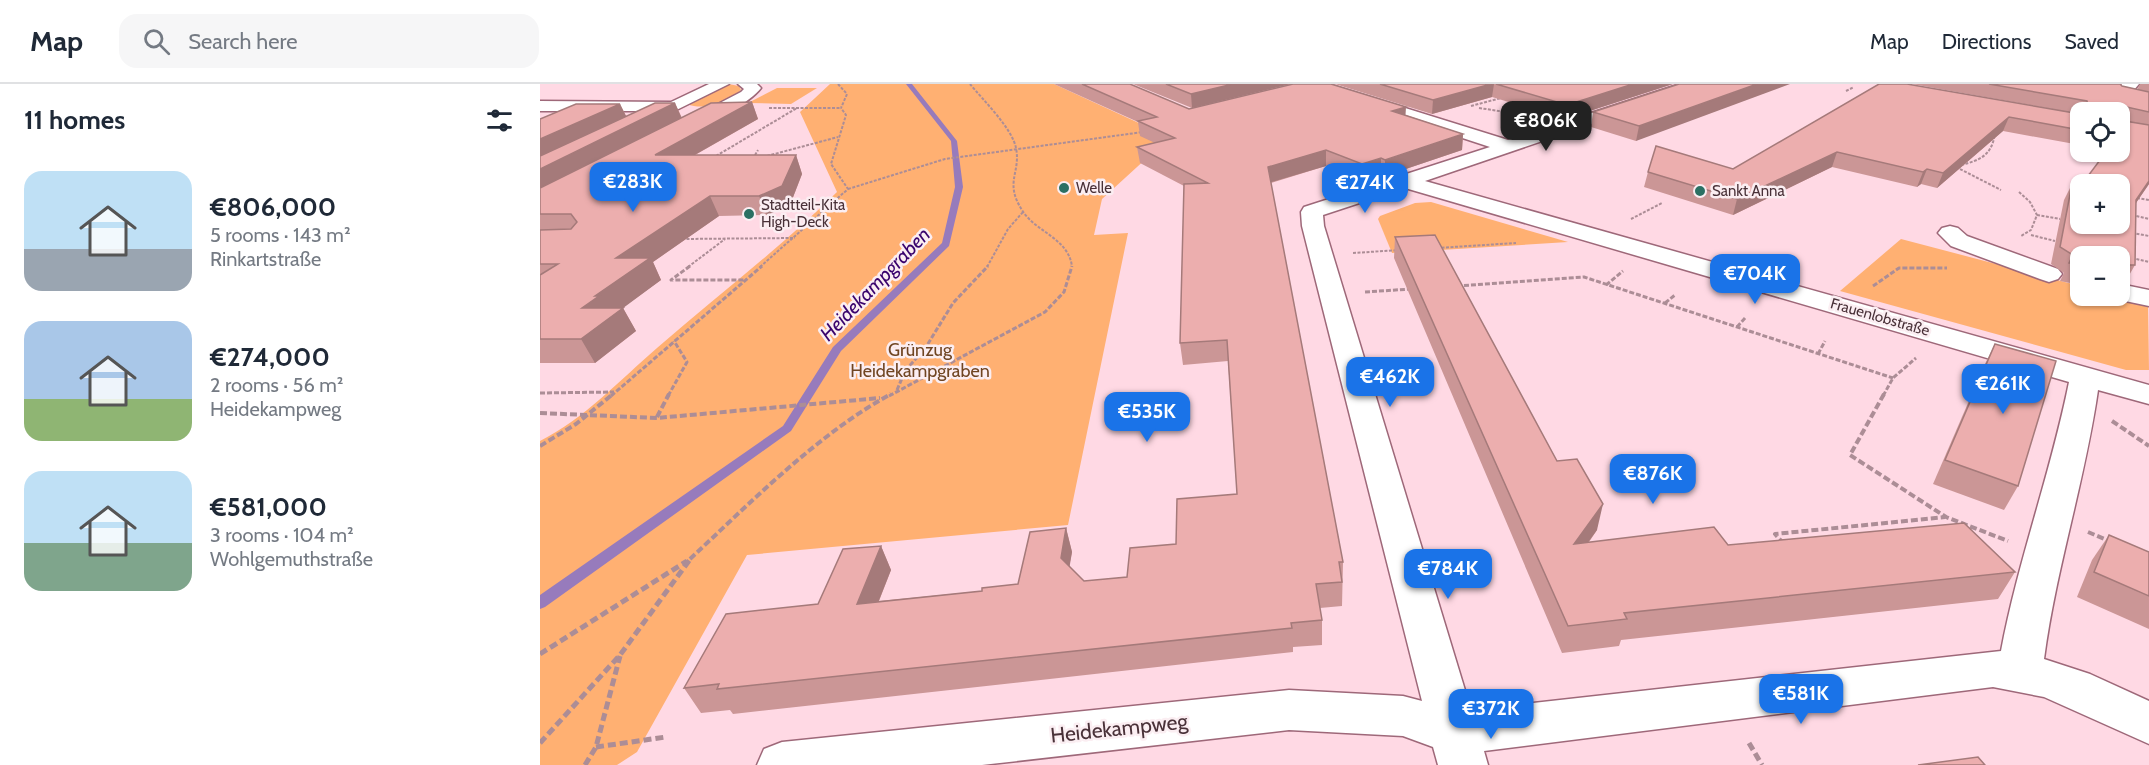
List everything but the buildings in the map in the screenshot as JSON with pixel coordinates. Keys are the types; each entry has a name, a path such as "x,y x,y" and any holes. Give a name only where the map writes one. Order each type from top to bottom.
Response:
{"street":[{"path":"618,134 721,84"},
{"path":"679,131 747,95 753,88 746,84"},
{"path":"1696,84 1312,212 1311,219 1458,749 1993,669 2020,670 2050,678 2149,723"},
{"path":"2131,84 2122,94 2149,99"},
{"path":"1293,91 1314,85 1507,146"},
{"path":"540,106 721,109"},
{"name":"Frauenlobstraße","path":"1403,181 2149,394"},
{"path":"1950,233 1959,240 1981,250 2049,274"},
{"path":"2130,294 2149,298"},
{"path":"2020,670 2025,632 2071,453 2085,376"},
{"name":"Heidekampweg","path":"782,765 1289,710 1403,716 1458,749"}],"path":[{"path":"838,84 847,94 841,108"},
{"path":"540,743 620,655 690,559 726,524 858,412 1046,312 1064,292 1072,269 1071,257 1064,247 1023,212 1012,190 1016,148 1009,133 970,84"},
{"path":"1846,91 1854,87"},
{"path":"1470,106 1502,97 1492,91"},
{"path":"715,157 797,108"},
{"path":"721,109 841,108"},
{"path":"841,108 846,115 831,164 848,189"},
{"path":"1996,129 1994,148 1989,154 1955,166 2001,190"},
{"path":"540,446 557,437 614,392 747,280 848,189 945,159 1153,130"},
{"path":"1985,134 1994,136"},
{"path":"750,156 767,156 838,137"},
{"path":"755,155 758,150"},
{"path":"767,156 768,161"},
{"path":"1981,250 2014,240 2031,230 2037,216 2030,202 2019,192"},
{"path":"2137,198 2149,200"},
{"path":"1594,236 1662,203"},
{"path":"897,391 905,371 926,347 953,303 985,270 1008,229 1023,212"},
{"path":"2130,215 2149,219"},
{"path":"2037,216 2060,219"},
{"path":"2130,233 2149,236"},
{"path":"2025,234 2055,242"},
{"path":"677,239 795,238"},
{"path":"725,239 671,280 747,280"},
{"path":"1430,248 1525,242"},
{"path":"1321,255 1407,249"},
{"path":"2130,258 2149,262"},
{"path":"1844,307 1899,268 1950,268"},
{"path":"1445,287 1584,277 1893,378"},
{"path":"1332,294 1422,289"},
{"path":"1665,304 1675,295"},
{"path":"1737,327 1746,317"},
{"path":"1942,335 1893,378 1850,455 1946,517 2045,555"},
{"path":"657,418 687,362 674,341"},
{"path":"1818,354 1826,341"},
{"path":"540,393 614,392"},
{"path":"540,413 587,413 657,418 768,407 837,404 883,398"},
{"path":"1786,547 1775,534 1946,517"},
{"path":"2054,517 2117,545"},
{"path":"1874,524 1880,530"},
{"path":"540,654 690,559"},
{"path":"588,764 596,747 620,655"},
{"path":"596,747 666,737"},
{"path":"1749,743 1762,765"}],"green space":[{"path":"728,84 739,86 741,90 730,99 701,107 687,104"},
{"name":"Grünzug Heidekampgraben","path":"830,84 1054,84 1141,124 1160,146 1102,199 1094,235 1128,233 1068,525 747,555 637,752 617,765 540,765 540,441 572,421 601,398 793,233 837,192 800,112"},
{"path":"777,88 817,88 791,104 748,103"},
{"path":"1431,202 1568,242 1392,253 1378,219 1380,216 1415,203"},
{"path":"1901,239 2070,283 2070,306 2130,306 2130,300 2148,304 2149,370 2126,370 1840,291"}],"waterway":[{"name":"Heidekampgraben","path":"540,603 787,428 837,349 946,244 959,187 954,141 909,84"}],"place":[{"name":"Welle","path":"1064,188"},
{"name":"Sankt Anna","path":"1700,191"},
{"name":"Stadtteil-Kita High-Deck","path":"749,214"}]}
